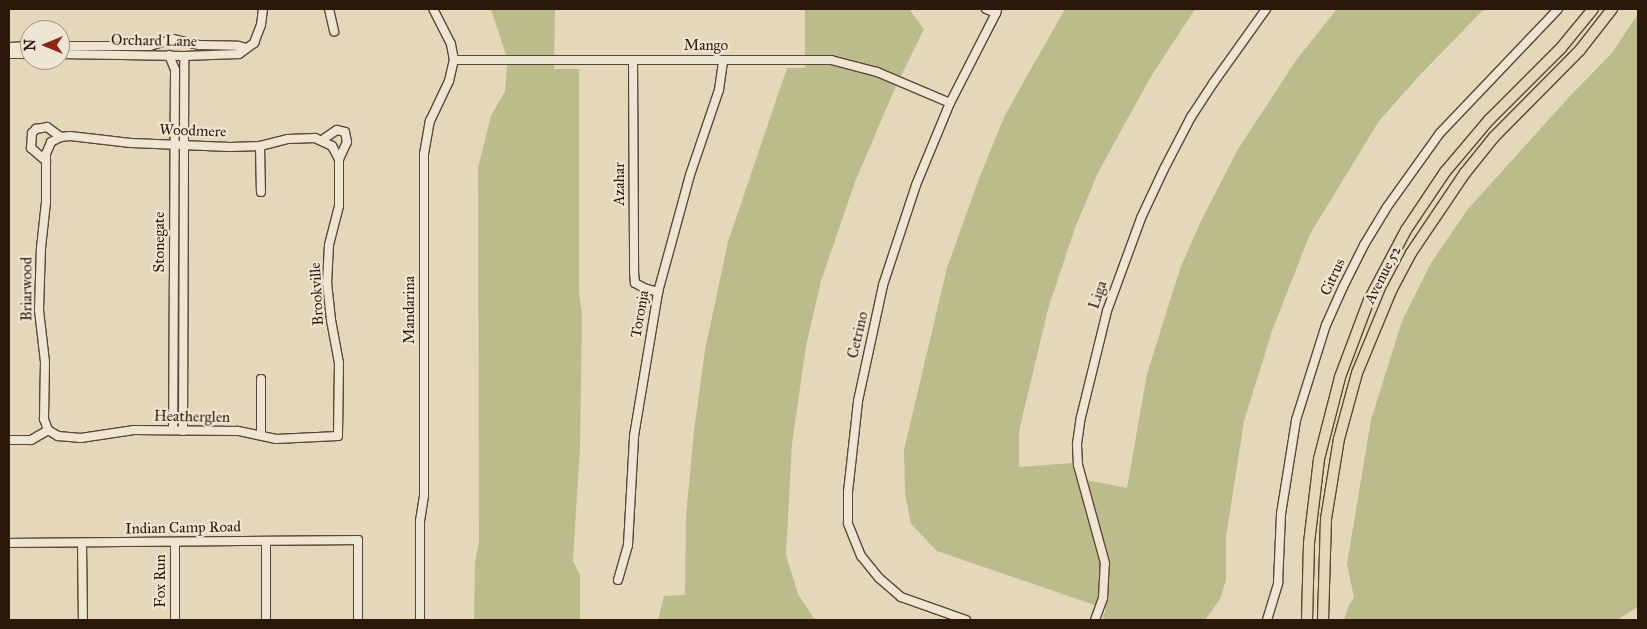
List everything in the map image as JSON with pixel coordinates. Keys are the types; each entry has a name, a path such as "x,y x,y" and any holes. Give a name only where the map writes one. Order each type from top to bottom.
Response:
{"main road":[{"name":"Avenue 52","path":"1307,620 1309,543 1319,459 1340,378 1370,300 1406,230 1445,172 1489,120 1561,48 1593,9"},
{"name":"Avenue 52","path":"1322,620 1326,519 1337,449 1357,373 1391,291 1411,252 1465,172 1494,136 1580,50 1612,9"}],"street":[{"path":"246,48 254,43 258,36 263,9"},
{"path":"329,9 334,31"},
{"path":"433,9 451,44 454,60"},
{"path":"986,9 997,11"},
{"name":"Liga","path":"1095,620 1103,598 1105,563 1078,465 1077,444 1080,417 1107,311 1141,218 1173,152 1214,82 1266,9"},
{"name":"Citrus","path":"1266,620 1278,584 1281,514 1296,420 1323,334 1343,287 1364,245 1387,207 1440,133 1558,9"},
{"name":"Cetrino","path":"966,620 901,597 886,584 861,556 848,523 848,492 857,410 867,351 883,284 916,185 950,103 997,11"},
{"name":"Orchard Lane","path":"70,46 150,46 173,39 199,45 246,48"},
{"name":"Stonegate","path":"173,430 174,207 179,144 182,42"},
{"name":"Orchard Lane","path":"70,54 183,56 239,54 246,48"},
{"name":"Stonegate","path":"169,55 175,70 183,207 182,430"},
{"name":"Mango","path":"454,60 831,60 877,72 950,103"},
{"name":"Mandarina","path":"420,620 420,521 424,495 424,154 430,121 449,81 454,60"},
{"name":"Azahar","path":"633,60 635,283 658,292"},
{"name":"Toronja","path":"618,580 628,545 634,436 658,292 690,175 719,90 723,60"},
{"name":"Woodmere","path":"46,161 31,148 32,133 36,129 47,128 61,137 230,147 260,146 288,139 322,140"},
{"name":"Brookville","path":"322,140 337,130 345,132 347,142 338,155 339,206 329,245 327,282 331,320 339,363 338,436"},
{"name":"Briarwood","path":"48,430 44,419 45,362 39,310 41,248 46,202 46,161 48,148 51,142 61,137"},
{"path":"322,140 332,146 338,155"},
{"path":"260,146 262,192"},
{"path":"174,207 183,207"},
{"path":"174,237 183,238"},
{"path":"174,267 183,267"},
{"path":"174,292 183,292"},
{"path":"174,313 183,313"},
{"path":"174,335 183,335"},
{"path":"174,368 183,368"},
{"path":"261,378 261,435"},
{"path":"9,440 31,440 48,430"},
{"name":"Heatherglen","path":"48,430 58,436 80,438 134,430 237,431 276,439 338,436"},
{"name":"Indian Camp Road","path":"9,543 358,540 358,620"},
{"path":"266,541 266,620"},
{"name":"Fox Run","path":"175,542 175,620"},
{"path":"82,543 82,620"}],"green space":[{"path":"491,9 555,9 554,69 579,69 579,292 582,315 580,446 573,561 580,575 580,620 474,620 475,563 479,542 478,168 491,116 505,91 507,67 506,55"},
{"path":"805,9 909,9 924,29 895,88 855,182 821,281 806,346 792,444 786,555 798,594 817,620 658,620 664,596 685,595 686,517 694,431 705,350 728,242 787,68 805,68"},
{"path":"1065,9 1195,9 1152,75 1097,175 1075,228 1048,309 1019,431 1019,467 1072,463 1076,478 1127,488 1147,374 1180,269 1201,221 1238,149 1297,59 1337,9 1484,9 1418,77 1379,121 1310,234 1272,331 1244,421 1226,537 1226,580 1220,599 1205,620 1102,620 1106,609 937,551 911,524 905,493 904,450 947,268 980,176 1005,115"},
{"path":"1638,14 1638,607 1617,620 1344,620 1349,605 1354,598 1347,564 1371,420 1402,321 1431,263 1468,209 1569,97 1612,53"}]}
